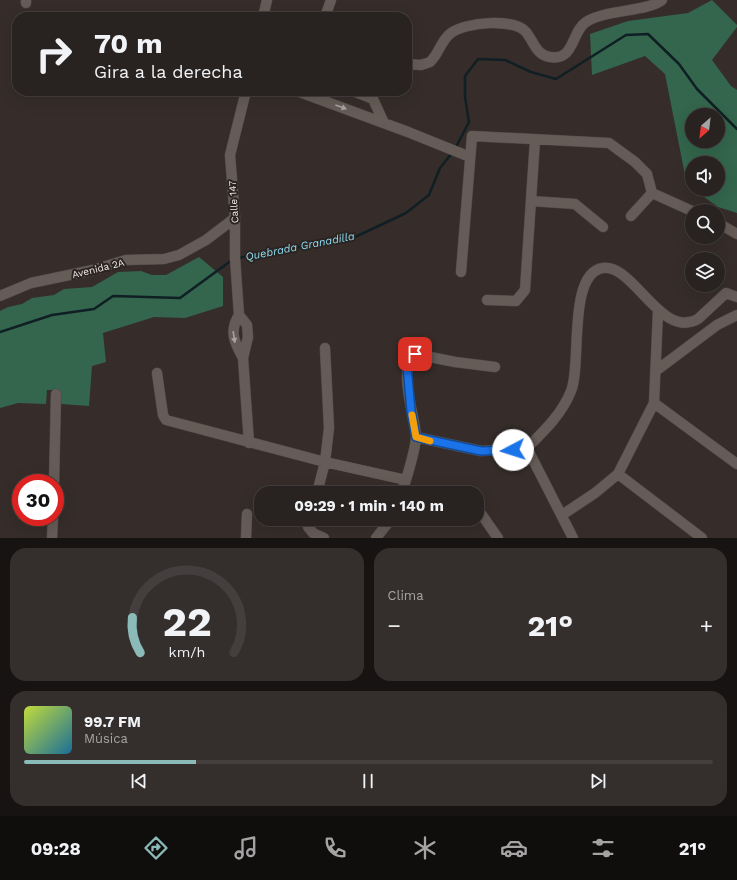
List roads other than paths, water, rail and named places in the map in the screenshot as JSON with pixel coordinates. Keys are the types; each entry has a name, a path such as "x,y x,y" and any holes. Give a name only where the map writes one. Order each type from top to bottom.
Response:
{"street":[{"path":"265,12 267,0"},
{"path":"327,12 331,0"},
{"path":"412,64 420,65 430,62 445,39 460,28 472,25 507,23 521,28 538,52 551,57 560,57 566,55 579,30 585,23 612,13 649,5 662,0"},
{"name":"Calle 147","path":"240,315 235,258 235,218 230,154 245,96"},
{"path":"314,96 470,157"},
{"path":"366,96 373,99 384,123"},
{"path":"461,272 472,136 609,143 635,162 647,174 652,193"},
{"path":"487,300 516,301 525,290 535,140"},
{"path":"652,193 685,208"},
{"path":"631,216 652,193"},
{"path":"531,201 575,204 603,227"},
{"name":"Avenida 2A","path":"0,296 31,283 93,270 126,260 164,259 179,256 206,240 235,218"},
{"path":"725,227 737,234"},
{"path":"416,437 481,451 527,448 550,426 572,391 577,366 579,302 588,279 601,268 608,268 623,276 658,311 678,322 687,324 698,319 726,293 737,297"},
{"path":"562,516 595,494 618,474 654,403 657,370 658,311"},
{"path":"243,358 234,342 233,330 240,315 247,325 248,337 243,358 249,444"},
{"path":"657,370 717,325 737,315"},
{"path":"318,486 325,462 329,428 325,348"},
{"path":"404,486 416,437 407,372 409,360 415,354 455,362 494,366"},
{"path":"157,373 163,415 166,420 249,444 406,480"},
{"path":"54,474 56,394"},
{"path":"654,403 737,464"},
{"path":"527,448 573,538"},
{"path":"618,474 702,538"},
{"path":"246,538 247,514"},
{"path":"484,518 498,538"},
{"path":"52,538 53,526"},
{"path":"308,526 313,533 324,538"},
{"path":"376,538 385,526"}],"waterway":[{"name":"Quebrada Granadilla","path":"455,149 469,122 465,97 465,76 478,59 505,60 531,72 556,79 626,35 648,34 679,64 697,89 737,129"},
{"name":"Quebrada Granadilla","path":"238,258 355,237 406,213 429,195 440,168 452,153"},
{"name":"Quebrada Granadilla","path":"0,332 52,315 94,309 113,296 180,298 232,260"}]}
